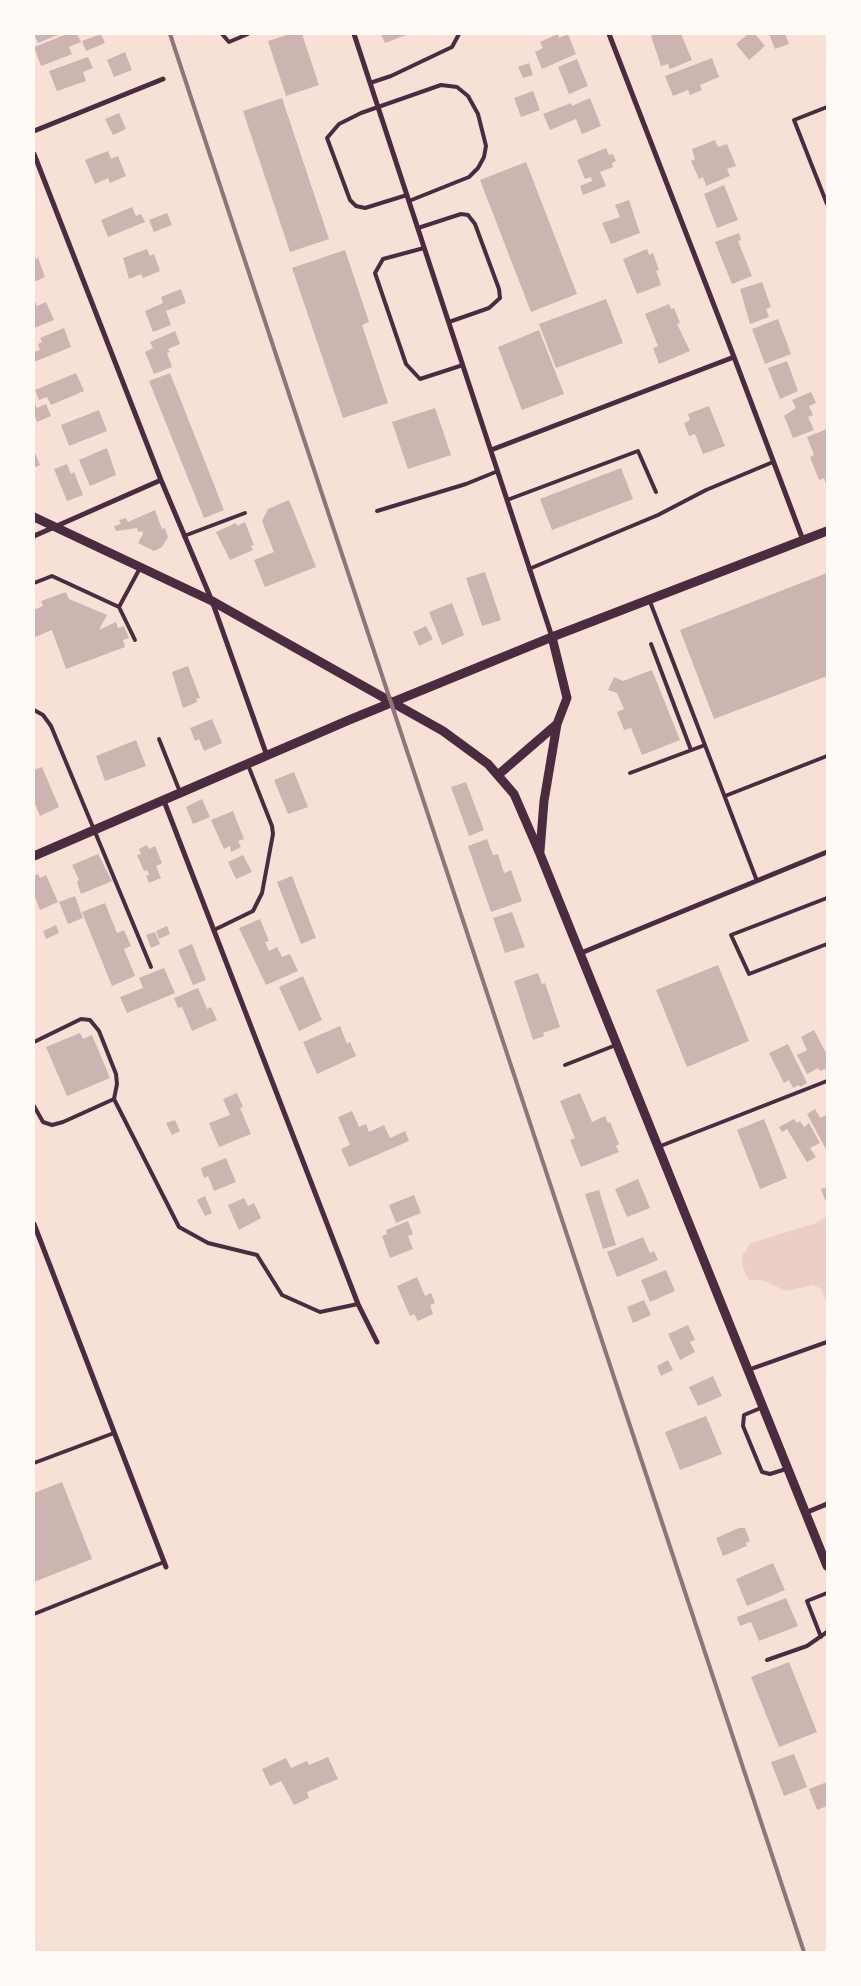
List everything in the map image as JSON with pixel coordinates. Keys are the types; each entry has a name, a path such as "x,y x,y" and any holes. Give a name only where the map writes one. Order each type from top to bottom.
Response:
{"street":[{"path":"354,34 552,636 567,698 557,724 544,801 540,854"},
{"path":"609,34 734,357 802,540"},
{"path":"34,131 163,78"},
{"path":"34,154 161,480 212,601 267,756"},
{"path":"491,450 734,357"},
{"path":"34,536 55,529 161,480"},
{"path":"34,517 55,529 212,601 451,737 488,764 514,794 581,953 827,1566"},
{"path":"34,856 552,636 827,531"},
{"path":"498,775 557,724"},
{"path":"164,801 358,1304 377,1342"},
{"path":"581,953 827,853"},
{"path":"34,1224 165,1564"},
{"path":"805,1513 827,1504"}],"lane":[{"path":"222,34 229,42 248,34"},
{"path":"370,83 391,76 452,47 459,34"},
{"path":"407,195 365,208 356,206 350,200 327,138 339,124 378,108 441,85 457,87 468,96 484,129 486,146 478,168 469,177 447,188 409,202"},
{"path":"827,107 794,120 827,204"},
{"path":"418,228 461,214 468,215 475,224 499,289 500,298 490,308 449,322"},
{"path":"424,248 382,259 375,273 381,291 406,364 420,378 463,365"},
{"path":"507,500 638,451 656,492"},
{"path":"530,569 658,515 706,490 773,462"},
{"path":"377,511 466,484 498,471"},
{"path":"184,536 245,513"},
{"path":"119,607 140,568"},
{"path":"34,583 52,576 119,607 135,640"},
{"path":"649,599 757,881"},
{"path":"651,644 691,750"},
{"path":"34,710 48,720 96,830 151,966"},
{"path":"159,739 181,794"},
{"path":"630,773 705,745"},
{"path":"725,796 827,756"},
{"path":"214,930 253,911 262,892 273,834 272,826 248,765"},
{"path":"827,898 731,935 749,974 827,944"},
{"path":"34,1042 80,1019 90,1020 99,1031 116,1074 117,1084 114,1099 179,1227 208,1243 257,1256 282,1295 320,1312 358,1304"},
{"path":"565,1065 617,1045"},
{"path":"658,1147 827,1082"},
{"path":"34,1106 43,1122 52,1125 114,1099"},
{"path":"748,1370 827,1342"},
{"path":"763,1407 744,1415 742,1426 762,1472 765,1474 787,1468"},
{"path":"34,1463 114,1433"},
{"path":"34,1614 165,1564"},
{"path":"821,1637 807,1601 827,1593"},
{"path":"767,1660 807,1646 827,1632"}],"shaded area":[{"path":"827,1216 827,1304 821,1289 813,1285 786,1291 762,1280 749,1280 743,1268 742,1256 751,1243 816,1223"}],"building":[{"path":"34,34 60,34 38,43"},
{"path":"67,34 77,34 81,42 69,47 72,54 41,66 34,47"},
{"path":"101,34 105,43 86,51 82,41"},
{"path":"290,34 302,34 319,85 286,96 268,41"},
{"path":"381,34 409,34 385,43"},
{"path":"558,34 559,38 568,34 576,54 542,69 535,52 543,48 540,42"},
{"path":"655,34 681,34 692,60 670,69 668,64 661,66 651,36"},
{"path":"748,34 755,34 765,46 749,60 736,44"},
{"path":"769,34 785,34 789,44 775,49"},
{"path":"125,52 132,70 114,77 107,60"},
{"path":"88,57 93,68 83,72 86,81 57,91 49,71"},
{"path":"712,58 719,77 700,85 702,90 690,95 688,90 673,96 665,76"},
{"path":"577,59 588,86 569,94 558,67"},
{"path":"529,63 533,75 523,78 518,67"},
{"path":"533,91 540,110 521,117 514,98"},
{"path":"282,98 329,239 290,252 243,111"},
{"path":"590,98 601,126 582,134 576,119 550,130 543,114 571,103 572,106"},
{"path":"119,113 126,129 113,135 105,119"},
{"path":"715,140 718,147 727,144 736,166 727,169 730,176 706,186 703,177 699,179 691,161 695,159 692,149"},
{"path":"606,148 609,155 613,154 616,161 612,163 613,167 600,172 606,186 583,195 580,186 592,181 591,177 585,179 577,160"},
{"path":"108,151 111,159 118,156 126,176 110,183 108,178 95,184 85,160"},
{"path":"526,162 577,294 531,312 480,180"},
{"path":"724,185 738,220 717,228 704,194"},
{"path":"629,200 640,233 611,244 602,223 620,217 615,205"},
{"path":"132,207 136,216 141,214 145,222 108,237 101,220"},
{"path":"167,213 172,225 154,232 149,220"},
{"path":"739,233 741,240 738,241 752,276 732,284 715,242"},
{"path":"147,249 150,256 154,254 160,271 143,278 141,274 129,279 123,258"},
{"path":"647,249 649,255 653,253 659,270 656,271 661,285 637,294 623,259"},
{"path":"345,250 369,322 362,325 388,403 343,418 292,268"},
{"path":"38,258 45,277 34,282 34,259"},
{"path":"762,282 771,307 766,309 769,317 750,324 740,289"},
{"path":"181,289 186,303 166,311 171,325 153,332 145,311 163,303 161,297"},
{"path":"34,299 37,306 46,302 54,320 34,328"},
{"path":"606,299 623,343 556,368 539,324"},
{"path":"669,304 671,309 674,308 680,323 677,324 690,351 659,364 653,348 658,346 645,314"},
{"path":"778,319 791,354 765,364 752,329"},
{"path":"64,328 71,347 34,362 34,352 40,350 38,344 42,342 40,338"},
{"path":"539,330 564,394 522,410 498,347"},
{"path":"175,331 180,344 168,349 170,352 167,353 172,367 154,374 145,352 153,348 150,342"},
{"path":"787,361 798,391 780,399 768,368"},
{"path":"76,373 84,391 51,405 47,397 39,400 35,390"},
{"path":"170,373 224,510 204,518 149,381"},
{"path":"811,392 816,403 809,406 813,415 808,417 814,430 793,438 784,416 796,408 792,400"},
{"path":"34,401 37,408 46,404 51,416 37,422 34,413"},
{"path":"709,406 725,446 703,454 695,434 689,436 684,423 690,420 688,414"},
{"path":"435,408 451,455 408,469 392,422"},
{"path":"99,410 107,431 69,446 61,425"},
{"path":"827,429 827,487 824,478 819,480 810,457 814,455 807,437"},
{"path":"107,448 116,475 90,486 79,460"},
{"path":"34,450 40,465 34,468"},
{"path":"67,464 71,474 74,472 83,495 67,501 54,469"},
{"path":"621,468 633,499 552,530 540,499"},
{"path":"289,500 316,567 265,587 254,560 274,552 262,521 268,509"},
{"path":"155,510 162,529 165,528 168,537 162,547 154,551 138,543 143,534 142,531 138,532 137,528 116,531 114,526 121,524 119,520 126,518 128,522"},
{"path":"245,522 254,545 251,546 253,550 230,560 216,532 236,523 237,526"},
{"path":"485,572 501,620 482,626 466,578"},
{"path":"827,573 827,676 714,719 680,630"},
{"path":"66,592 69,599 107,615 99,630 116,622 118,628 124,626 129,638 123,640 125,647 66,669 52,630 35,637 34,610 43,606 41,601"},
{"path":"452,603 464,635 442,645 429,612"},
{"path":"426,626 433,639 419,646 413,632"},
{"path":"188,666 200,698 196,699 197,702 183,708 172,672"},
{"path":"652,670 680,740 642,755 631,728 624,730 617,712 624,709 617,693 608,690 614,677 623,681"},
{"path":"212,719 222,743 204,751 199,739 195,741 190,728"},
{"path":"136,740 146,766 105,781 96,756"},
{"path":"42,767 59,807 40,816 34,802 34,770"},
{"path":"294,772 308,807 288,814 274,780"},
{"path":"466,782 484,830 469,836 451,787"},
{"path":"202,799 210,817 193,824 186,807"},
{"path":"233,811 244,839 238,841 241,847 231,852 230,846 224,849 211,820"},
{"path":"487,839 493,855 498,854 504,873 511,870 522,901 491,912 468,846"},
{"path":"147,845 149,849 155,846 162,863 156,866 161,878 149,883 146,876 149,875 147,870 144,871 137,855 141,854 139,849"},
{"path":"98,854 112,881 81,894 77,882 79,880 72,865"},
{"path":"243,855 252,872 236,879 228,862"},
{"path":"38,874 40,878 46,875 58,902 40,910 34,895 34,876"},
{"path":"292,876 316,938 301,944 277,882"},
{"path":"75,896 83,918 68,924 59,902"},
{"path":"105,903 117,933 124,930 131,946 124,949 135,976 112,986 82,912"},
{"path":"512,912 525,947 505,953 493,918"},
{"path":"260,919 269,941 265,942 269,951 277,947 282,957 290,954 298,971 266,985 239,928"},
{"path":"56,925 59,933 46,939 43,931"},
{"path":"167,926 170,934 159,939 156,931"},
{"path":"155,932 160,944 151,948 146,935"},
{"path":"192,944 206,980 193,985 178,950"},
{"path":"718,965 749,1041 687,1067 656,990"},
{"path":"164,968 175,993 127,1013 120,997 143,988 139,978"},
{"path":"538,973 542,984 545,983 560,1027 543,1033 544,1036 533,1040 514,981"},
{"path":"303,976 322,1020 299,1031 279,987"},
{"path":"198,988 207,1009 211,1007 217,1020 192,1031 182,1007 178,1008 174,998"},
{"path":"340,1026 347,1044 350,1042 356,1056 317,1074 303,1042"},
{"path":"814,1030 827,1055 827,1074 825,1069 820,1071 818,1068 807,1074 797,1055 807,1050 801,1037"},
{"path":"80,1033 83,1039 92,1035 110,1078 67,1096 46,1047"},
{"path":"788,1044 807,1083 800,1087 799,1085 793,1088 789,1080 784,1083 769,1053"},
{"path":"237,1093 243,1107 240,1108 251,1134 219,1147 209,1123 230,1115 223,1099"},
{"path":"580,1093 592,1122 605,1116 608,1123 610,1122 619,1144 616,1146 619,1152 581,1167 570,1140 575,1138 560,1101"},
{"path":"815,1109 820,1118 826,1115 827,1117 827,1151 807,1114"},
{"path":"352,1111 359,1127 366,1124 369,1132 384,1125 390,1138 405,1131 409,1141 349,1167 341,1149 350,1145 338,1117"},
{"path":"764,1119 787,1178 760,1189 737,1130"},
{"path":"794,1119 797,1123 800,1121 804,1127 809,1123 820,1143 810,1148 816,1157 807,1162 787,1129 782,1132 779,1127"},
{"path":"175,1120 180,1131 172,1135 166,1123"},
{"path":"226,1158 236,1182 214,1191 208,1176 204,1178 201,1168"},
{"path":"638,1179 650,1208 627,1217 615,1189"},
{"path":"827,1187 827,1199 825,1200 821,1189"},
{"path":"599,1190 616,1245 603,1249 585,1194"},
{"path":"414,1195 421,1213 396,1223 389,1205"},
{"path":"205,1196 212,1213 205,1216 197,1200"},
{"path":"244,1198 248,1206 254,1203 261,1218 239,1230 228,1205"},
{"path":"408,1221 413,1234 408,1236 413,1249 390,1258 382,1236 387,1234 386,1230"},
{"path":"643,1237 650,1253 654,1251 658,1260 617,1277 607,1252"},
{"path":"666,1270 675,1291 650,1302 641,1280"},
{"path":"417,1277 425,1296 431,1293 435,1303 430,1305 433,1314 418,1321 414,1314 410,1316 397,1286"},
{"path":"644,1300 651,1315 633,1323 627,1307"},
{"path":"688,1325 695,1340 690,1342 695,1352 680,1360 668,1334"},
{"path":"668,1360 673,1370 661,1376 657,1366"},
{"path":"713,1376 722,1396 698,1406 689,1387"},
{"path":"706,1416 722,1454 680,1470 665,1432"},
{"path":"62,1482 92,1559 34,1582 34,1493"},
{"path":"739,1528 745,1528 750,1541 746,1543 747,1546 723,1556 716,1538"},
{"path":"773,1563 785,1590 747,1606 736,1579"},
{"path":"786,1598 798,1626 759,1641 751,1622 740,1626 737,1617"},
{"path":"789,1662 817,1732 779,1747 751,1677"},
{"path":"794,1754 807,1787 784,1796 771,1762"},
{"path":"328,1757 338,1779 307,1792 309,1798 294,1805 281,1781 270,1786 262,1769 286,1758 291,1768 307,1761 309,1765"},
{"path":"827,1782 827,1806 817,1810 809,1789"}],"railway":[{"path":"170,34 804,1952"}]}
